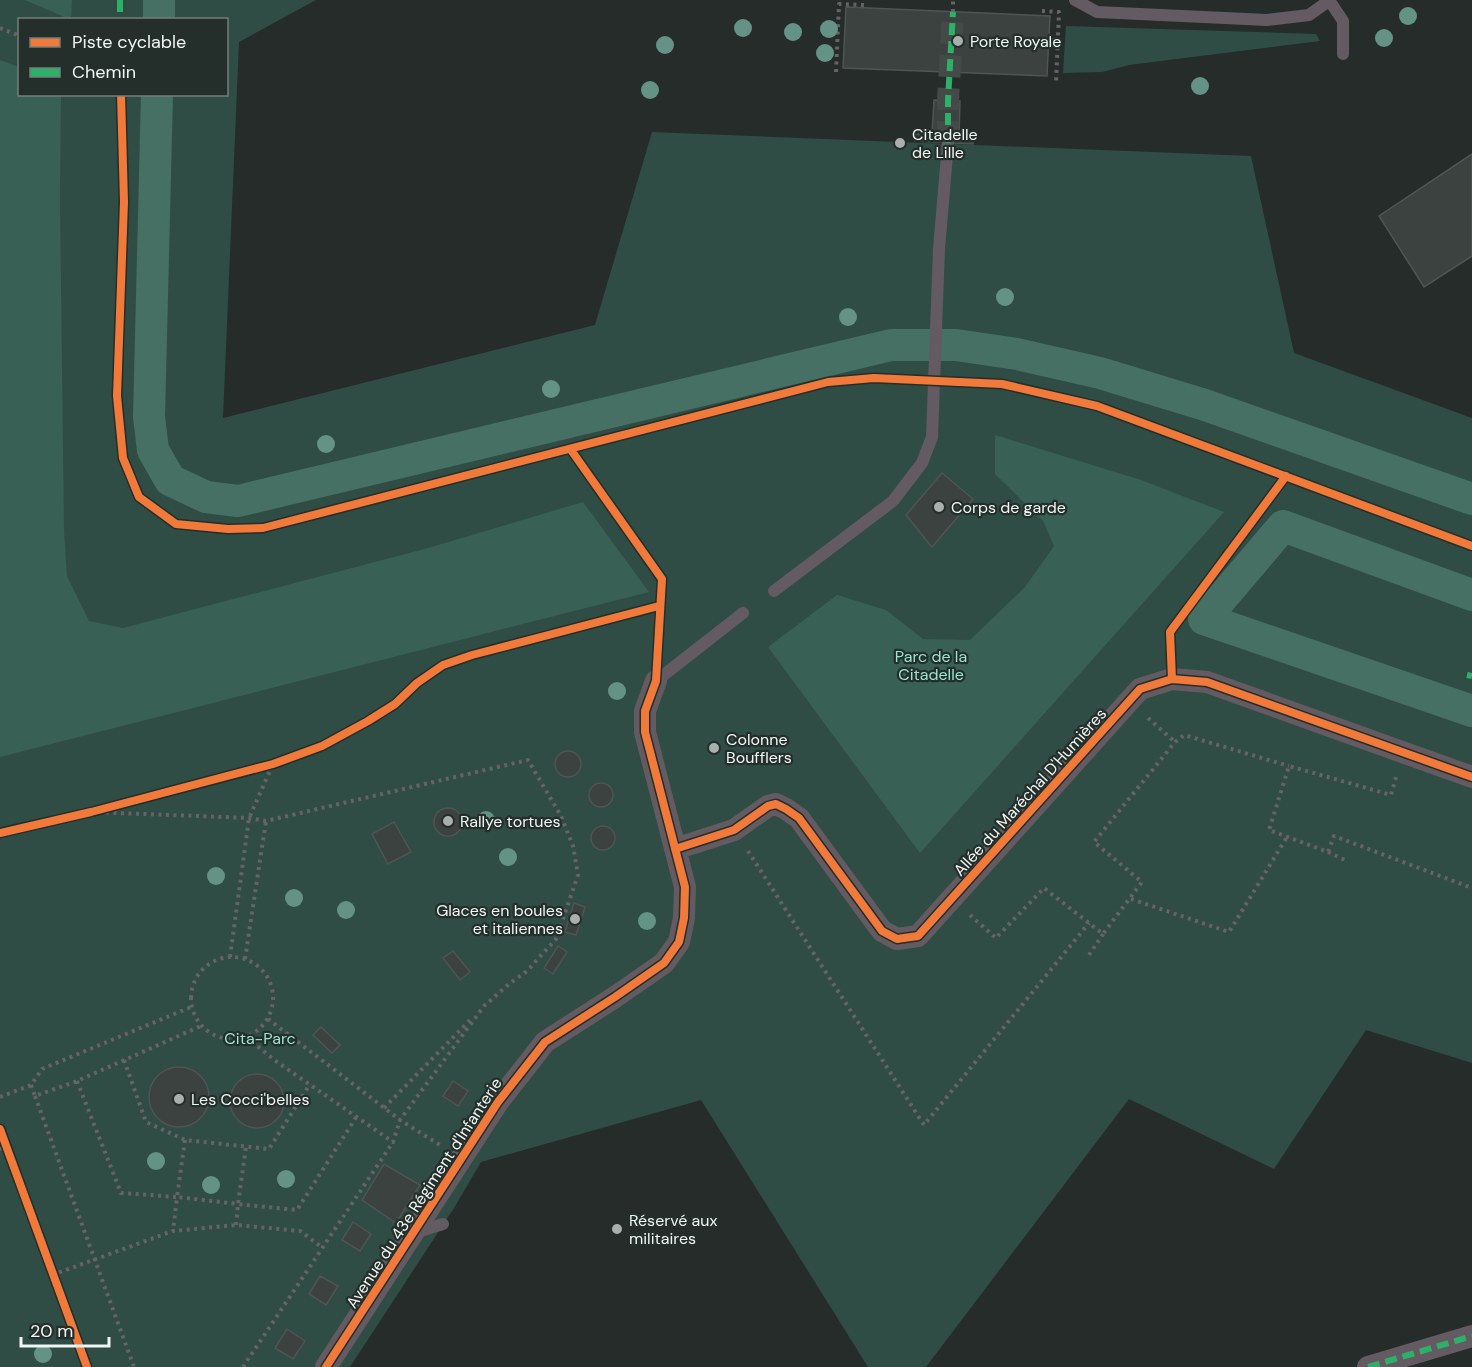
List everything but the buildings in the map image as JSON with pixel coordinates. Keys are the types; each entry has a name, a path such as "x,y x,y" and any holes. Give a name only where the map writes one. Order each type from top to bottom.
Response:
{"street":[{"name":"Allée du Maréchal D'Humières","path":"675,849 734,830 768,806 776,804 799,818 882,931 897,939 918,936 1140,689 1172,679 1206,682 1472,777"},
{"name":"Avenue du 43e Régiment d'Infanterie","path":"326,1367 498,1102 544,1042 664,963 679,942 684,918 685,887 645,732 645,711 656,681"},
{"path":"1368,1367 1472,1336"}],"lane":[{"path":"1075,0 1097,12 1267,20 1309,15 1330,0 1343,21 1343,54"},
{"path":"774,591 893,501 922,463 932,437 939,249 948,143"},
{"name":"Avenue du 43e Régiment d'Infanterie","path":"656,681 743,613"},
{"path":"413,1234 443,1224"}],"path":[{"path":"953,0 953,12"},
{"path":"836,72 839,4 864,5"},
{"path":"1042,11 1059,12 1056,83"},
{"path":"0,28 18,35"},
{"path":"1163,732 1175,742"},
{"path":"1089,955 1142,882 1094,842 1175,742 1184,735 1391,795 1404,753"},
{"path":"91,812 249,818 266,821 528,760 561,816 573,846 578,875 556,939 527,971 484,1006 384,1108"},
{"path":"230,957 249,818 273,764"},
{"path":"1289,766 1269,830 1347,861"},
{"path":"245,959 266,821"},
{"path":"1328,852 1334,836 1472,888"},
{"path":"1131,899 1229,932 1287,837"},
{"path":"765,877 924,1125 1089,923"},
{"path":"952,898 996,938 1044,888 1103,934"},
{"path":"230,957 245,959 256,964 271,983 273,995 268,1019 259,1030 234,1040 211,1034 201,1026 192,1006 191,992 204,967 216,960 230,957"},
{"path":"0,1097 31,1085 42,1069 192,1006"},
{"path":"243,1367 393,1142 400,1120 484,1006"},
{"path":"268,1019 400,1120 461,1158"},
{"path":"35,1096 77,1081 201,1026"},
{"path":"246,1037 277,1062 393,1142"},
{"path":"124,1060 146,1122 184,1140 269,1149 310,1084"},
{"path":"77,1081 121,1193 297,1210 357,1116"},
{"path":"31,1085 134,1367"},
{"path":"173,1231 184,1140"},
{"path":"0,1149 7,1147"},
{"path":"236,1225 246,1147"},
{"path":"52,1275 173,1231 236,1225 300,1231 323,1248"}],"green space":[{"name":"Parc de la Citadelle","path":"0,0 316,0 239,42 223,418 595,325 652,132 1251,156 1294,353 1472,418 1472,1063 1366,1030 1274,1169 1129,1099 926,1367 868,1367 701,1100 481,1162 454,1208 350,1367 0,1367"},
{"path":"25,0 72,0 71,18"},
{"path":"1066,26 1316,34 1320,41 1129,65 1102,72 1063,73"},
{"path":"0,60 18,67 18,96 61,96 64,530 67,576 89,621 123,628 428,548 583,502 649,592 0,757"},
{"path":"995,435 1141,480 1224,512 920,853 768,647 837,595 886,610 923,639 970,640 1025,587 1054,546 1043,521 995,474"}],"waterway":[{"path":"159,0 159,18"},
{"path":"157,96 149,417 153,450 170,480 206,497 238,501 891,345 956,345 1017,354 1100,373 1205,405 1472,499"},
{"path":"1472,595 1283,526 1204,619 1472,711"}],"tunnel":[{"path":"948,143 953,12"}],"marked path":[{"path":"120,0 120,18"},
{"path":"948,143 953,12"},
{"path":"1467,675 1472,676"},
{"path":"1368,1367 1472,1336"}],"cycle path":[{"path":"121,96 124,202 117,396 123,458 139,497 176,524 228,529 263,528 828,382 874,378 1002,384 1097,406 1472,546"},
{"path":"326,1367 498,1102 545,1042 664,963 679,942 684,918 685,887 645,732 645,711 656,681 662,579 571,450"},
{"path":"1172,679 1170,632 1286,476"},
{"path":"0,833 91,812 273,764 322,746 368,721 395,704 417,683 443,665 472,655 659,606"},
{"path":"675,849 734,830 768,806 776,804 799,818 882,931 897,939 918,936 1140,689 1172,679 1207,682 1472,777"},
{"path":"0,1129 87,1367"}],"place":[{"name":"Porte Royale","path":"958,41"},
{"name":"Citadelle de Lille","path":"900,143"},
{"name":"Corps de garde","path":"939,507"},
{"name":"Colonne Boufflers","path":"714,748"},
{"name":"Rallye tortues","path":"448,821"},
{"name":"Glaces en boules et italiennes","path":"575,919"},
{"name":"Les Cocci'belles","path":"179,1099"},
{"name":"Réservé aux militaires","path":"617,1229"}],"park label":[{"name":"Cita-Parc","path":"260,1038"}]}
